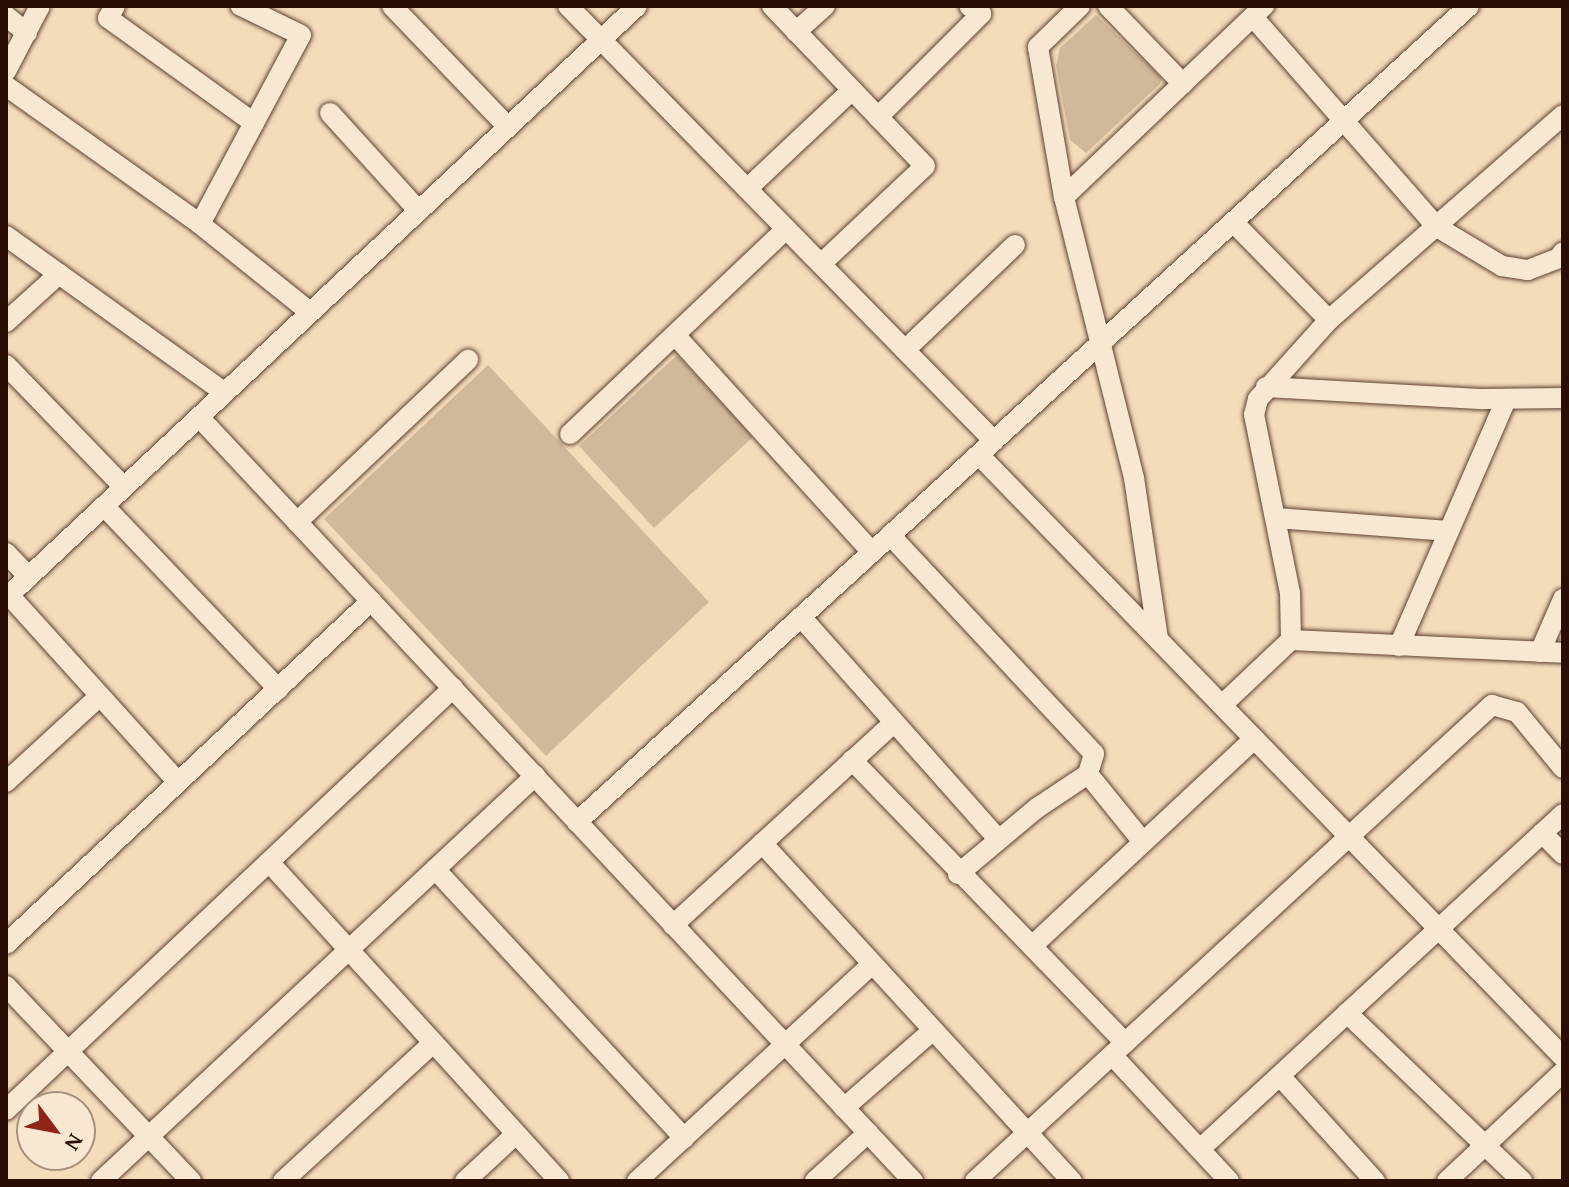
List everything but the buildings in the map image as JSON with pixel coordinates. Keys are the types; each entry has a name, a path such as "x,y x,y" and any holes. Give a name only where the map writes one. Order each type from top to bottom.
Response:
{"street":[{"path":"6,71 40,6"},
{"path":"115,6 108,18 254,123"},
{"path":"200,224 301,35 241,6"},
{"path":"392,6 508,127"},
{"path":"568,6 905,350 986,448 1158,639 1563,1057"},
{"path":"178,782 7,597 637,6"},
{"path":"772,6 925,166 821,264"},
{"path":"796,32 825,6"},
{"path":"878,117 981,14 969,6"},
{"path":"1080,6 1038,47 1064,197 1098,345 1134,478 1158,639"},
{"path":"1108,6 1183,84"},
{"path":"577,822 1469,6"},
{"path":"1064,197 1258,12 1437,227 1502,266 1528,270 1562,257"},
{"path":"6,16 27,33"},
{"path":"6,86 200,224 310,312"},
{"path":"747,189 852,90"},
{"path":"330,113 419,211"},
{"path":"1291,640 1290,593 1254,415 1266,387 1329,320 1563,115"},
{"path":"1233,222 1329,320"},
{"path":"570,434 786,229"},
{"path":"6,236 225,393"},
{"path":"905,350 1015,245"},
{"path":"6,322 59,274"},
{"path":"675,335 872,552"},
{"path":"297,522 468,360"},
{"path":"6,365 124,487"},
{"path":"1266,387 1506,400 1563,398"},
{"path":"1399,646 1506,400"},
{"path":"199,417 913,1181"},
{"path":"104,506 278,689"},
{"path":"1276,518 1449,531"},
{"path":"890,535 1090,746 1094,754 1088,774 998,839 958,874"},
{"path":"6,553 29,577"},
{"path":"1540,652 1563,599"},
{"path":"6,944 371,601"},
{"path":"801,617 892,724 998,839"},
{"path":"1222,705 1291,640 1563,653"},
{"path":"6,1110 453,688"},
{"path":"6,782 100,696"},
{"path":"975,1181 1492,705 1517,712 1563,768"},
{"path":"673,925 892,724"},
{"path":"1032,946 1254,739"},
{"path":"852,760 958,874 1032,946 1229,1181"},
{"path":"1088,774 1143,842"},
{"path":"101,1181 535,776"},
{"path":"1200,1149 1563,814"},
{"path":"1542,833 1563,854"},
{"path":"762,843 1072,1181"},
{"path":"269,862 559,1181"},
{"path":"435,869 684,1138"},
{"path":"637,1181 872,964"},
{"path":"6,986 191,1181"},
{"path":"1347,1013 1522,1181"},
{"path":"844,1108 932,1031"},
{"path":"283,1181 433,1043"},
{"path":"1447,1181 1563,1072"},
{"path":"1280,1076 1375,1181"},
{"path":"815,1181 868,1133"},
{"path":"465,1181 516,1134"}],"shaded area":[{"path":"1096,15 1161,77 1161,83 1086,153 1070,140 1056,66 1060,48"},
{"path":"677,355 753,437 654,528 579,446"},
{"path":"488,365 709,602 546,756 324,519"}]}
